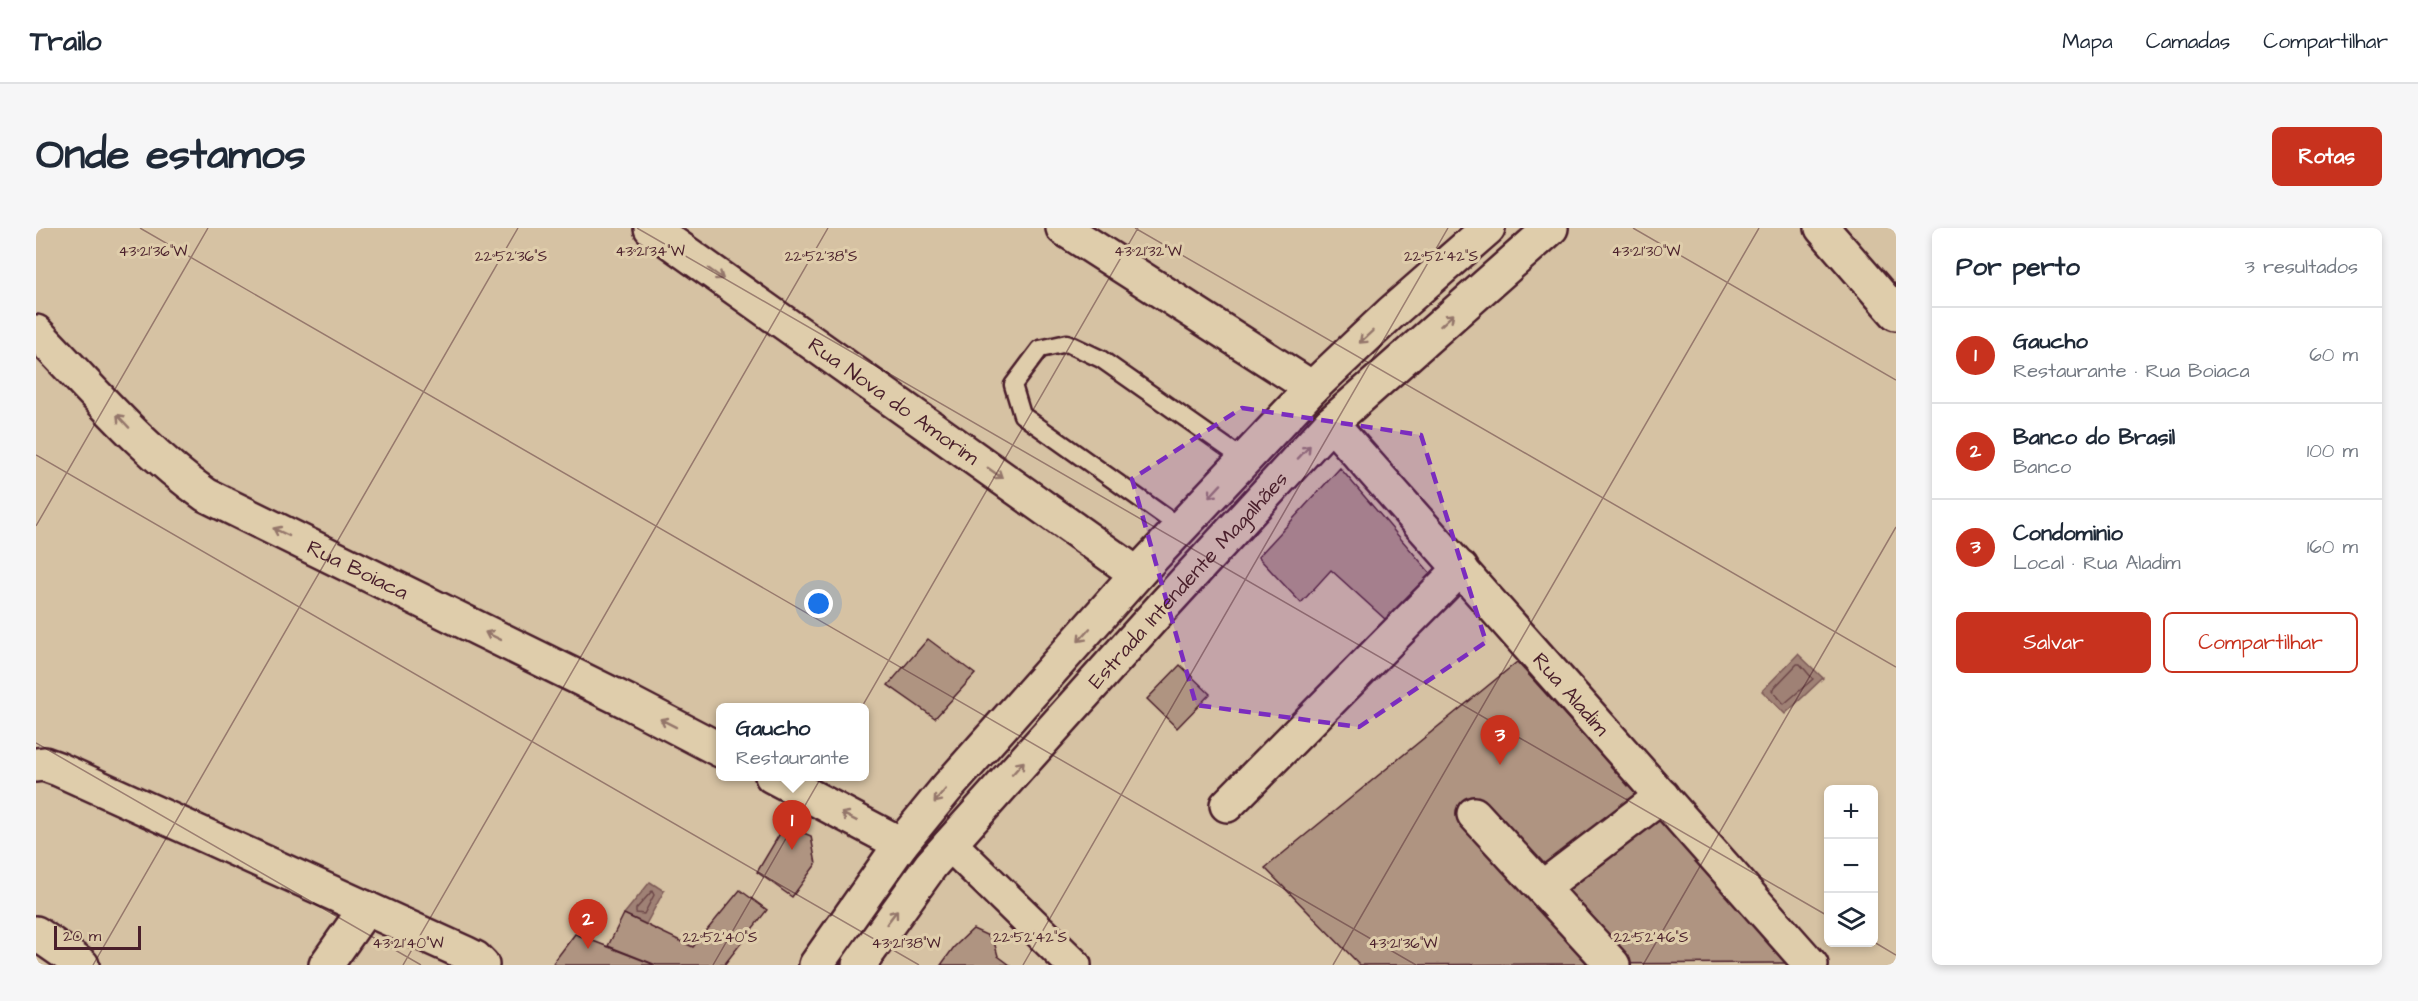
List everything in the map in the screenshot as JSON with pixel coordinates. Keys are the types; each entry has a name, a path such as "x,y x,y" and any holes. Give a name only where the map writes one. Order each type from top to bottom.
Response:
{"street":[{"name":"Rua Nova do Amorim","path":"651,228 1137,574"},
{"path":"1062,228 1312,388"},
{"name":"Estrada Intendente Magalhães","path":"816,965 901,844 946,789 1137,574 1312,388 1391,313 1488,228"},
{"name":"Estrada Intendente Magalhães","path":"858,965 931,865 1331,423 1551,228"},
{"path":"1822,228 1896,313"},
{"name":"Rua Boiaca","path":"36,332 147,447 206,495 630,703 716,748"},
{"name":"Rua Aladim","path":"1331,423 1811,965"},
{"path":"1227,805 1461,568"},
{"path":"36,765 44,764 58,769 475,958 482,965"},
{"path":"780,781 901,844"},
{"path":"1543,887 1662,796"},
{"path":"1474,814 1613,965"},
{"path":"950,844 1074,965"},
{"path":"326,965 366,908"},
{"path":"36,933 82,965"}],"lane":[{"path":"1181,528 1022,415 1012,385 1040,349 1067,343 1101,359 1245,460"}],"highlighted area":[{"path":"1242,408 1421,435 1486,642 1359,727 1196,705 1132,479"}],"water":[{"path":"1798,654 1823,678 1785,714 1762,691"},
{"path":"650,882 664,891 646,924 624,914"}],"building":[{"path":"1340,468 1438,582 1385,619 1331,570 1301,603 1258,557"},
{"path":"928,639 975,674 935,718 888,685"},
{"path":"1517,662 1789,963 1360,965 1265,868"},
{"path":"1180,665 1210,694 1177,728 1147,699"},
{"path":"785,825 811,836 816,864 792,897 757,872"},
{"path":"740,890 767,910 724,965 656,965 608,946 624,914 693,947"},
{"path":"973,929 993,938 998,956 1010,965 941,965 954,947"},
{"path":"575,934 655,965 556,965 553,963"}],"place":[{"name":"Condominio","path":"1500,765"},
{"name":"Gaucho","path":"792,850"},
{"name":"Banco do Brasil","path":"588,949"}]}
